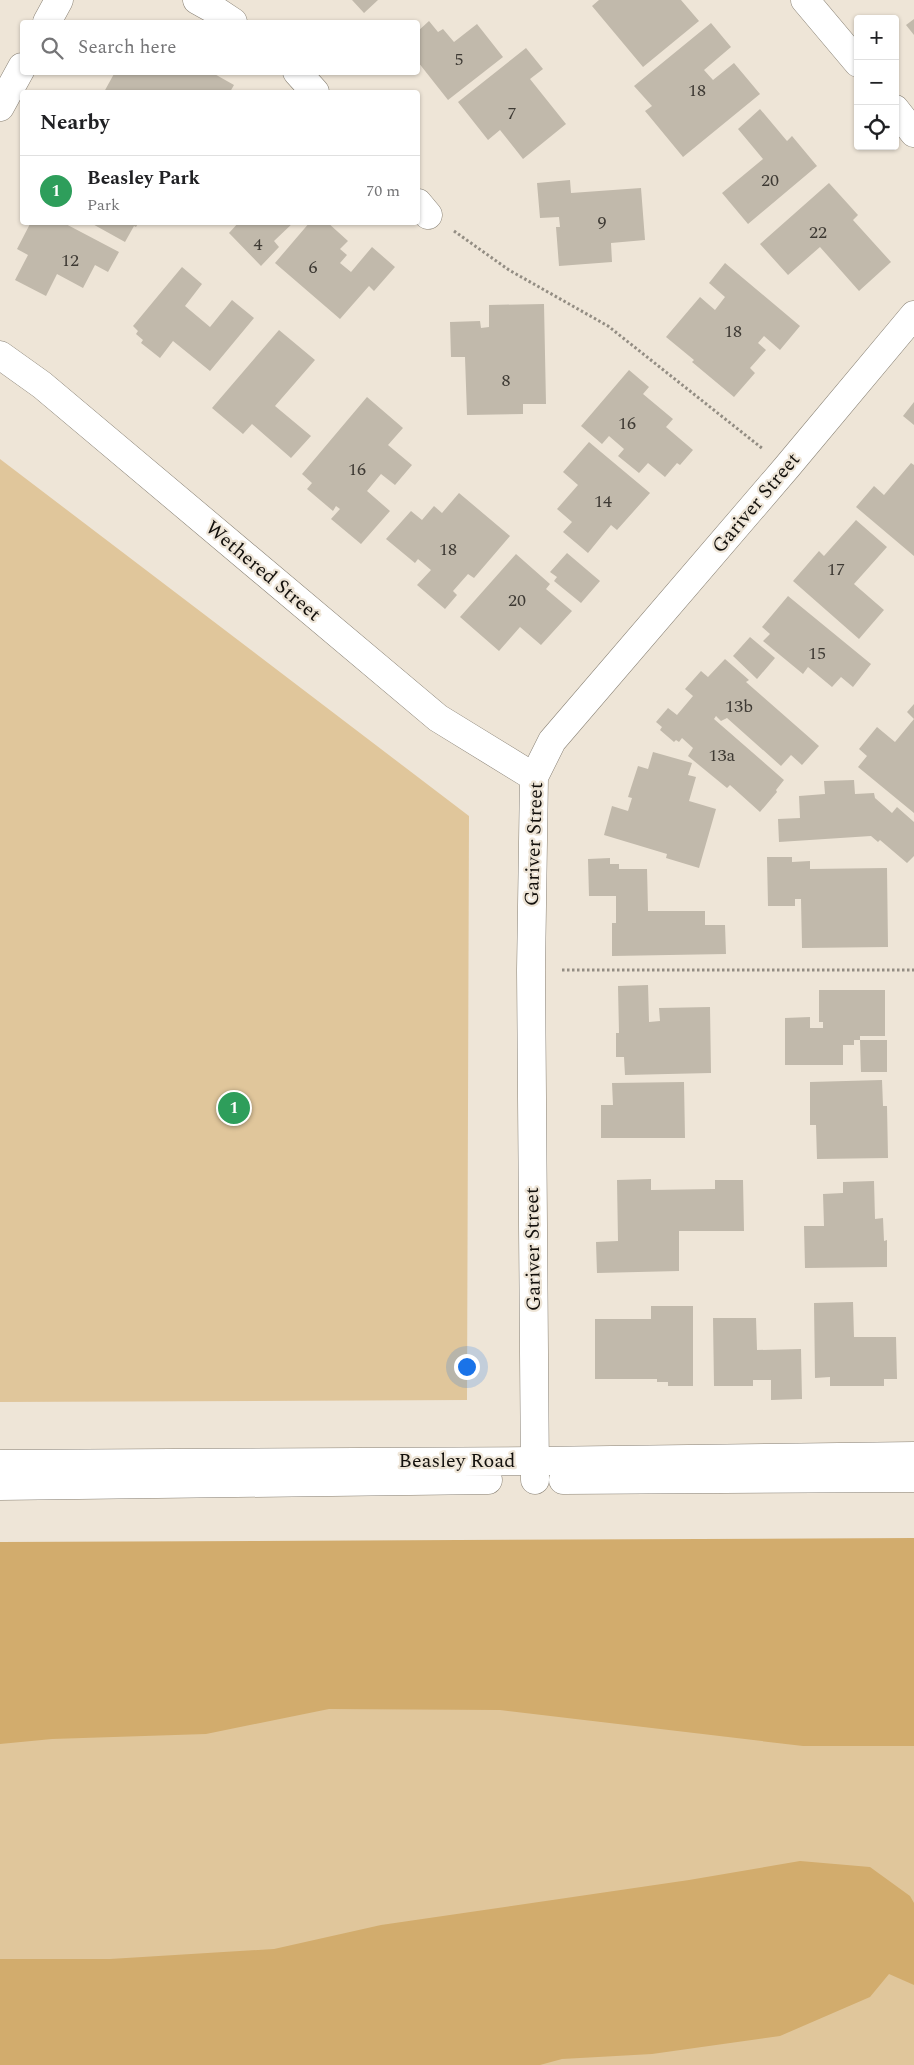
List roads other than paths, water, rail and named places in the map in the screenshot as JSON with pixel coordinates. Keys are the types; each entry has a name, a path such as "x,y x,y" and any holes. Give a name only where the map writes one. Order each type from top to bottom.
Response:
{"street":[{"path":"48,20 59,0"},
{"path":"197,0 230,20"},
{"path":"805,0 855,60"},
{"path":"0,107 20,70"},
{"path":"300,75 313,90"},
{"path":"899,114 914,133"},
{"name":"Gariver Street","path":"535,1470 531,970 534,777 552,741 787,468 914,314"},
{"name":"Wethered Street","path":"0,355 42,385 438,718 534,777"},
{"name":"Beasley Road","path":"0,1486 535,1470 914,1456"},
{"name":"Beasley Road","path":"0,1464 535,1470 914,1478"}],"place":[{"name":"Beasley Park","path":"234,1108"}]}
